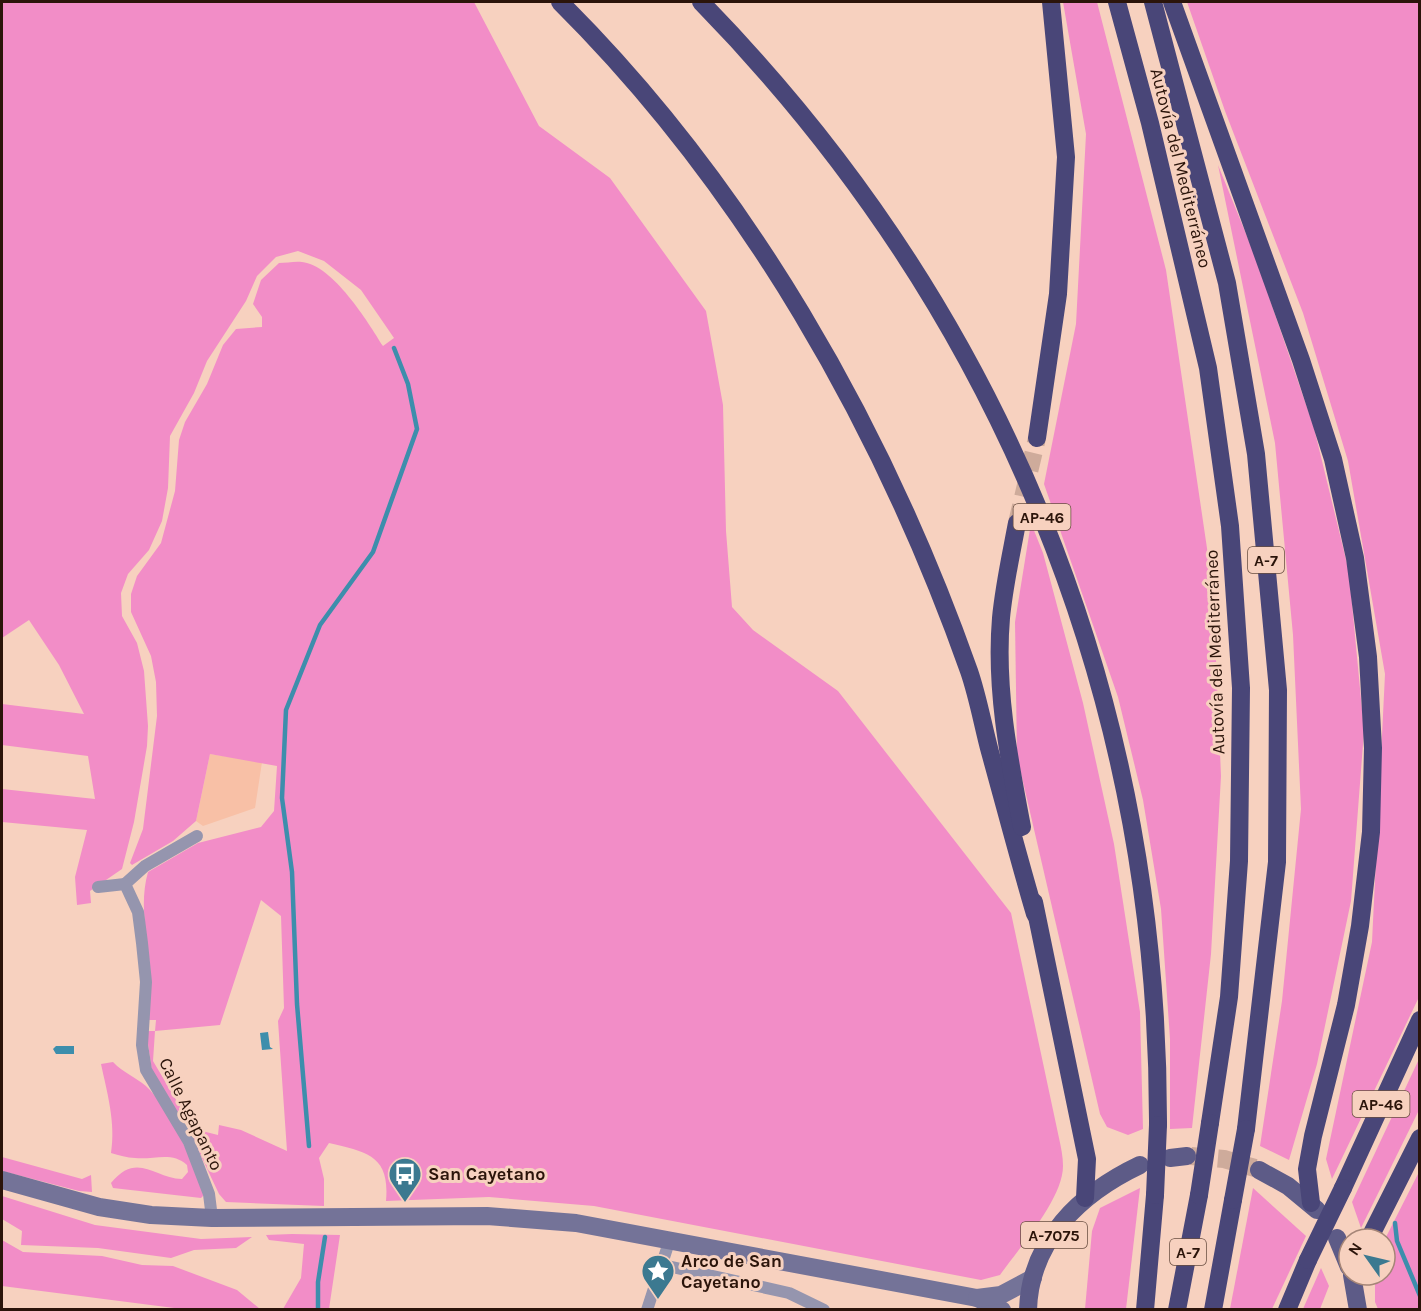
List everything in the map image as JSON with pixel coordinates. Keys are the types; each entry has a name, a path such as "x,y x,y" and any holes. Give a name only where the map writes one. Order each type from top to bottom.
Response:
{"highway":[{"path":"560,2 642,91 710,177 818,342 869,436 918,539 970,674 1035,914"},
{"name":"AP-46","path":"701,2 812,124 890,232 940,309 978,376 1054,544 1079,615 1098,678 1127,798 1145,909 1153,983 1158,1059 1158,1125 1155,1195 1145,1310"},
{"path":"1037,438 1058,294 1066,157 1051,2"},
{"name":"Autovía del Mediterráneo","path":"1117,2 1150,123 1208,368 1230,526 1241,688 1239,861 1229,997 1199,1195 1178,1310"},
{"name":"Autovía del Mediterráneo","path":"1153,2 1227,283 1256,454 1278,690 1277,862 1246,1129 1213,1310"},
{"path":"1172,2 1301,360 1333,459 1355,558 1368,657 1373,748 1371,832 1360,926 1346,1005 1307,1169 1314,1206"},
{"path":"1017,523 1001,619 1001,683 1008,757 1035,914 1087,1159 1084,1197"},
{"name":"AP-46","path":"1287,1310 1419,1020"},
{"path":"1376,1227 1419,1138"}],"main road":[{"name":"A-7075","path":"1028,1310 1033,1278 1042,1255 1061,1224 1084,1197 1113,1178 1140,1165"},
{"path":"1259,1170 1288,1185 1314,1206"},
{"path":"2,1180 99,1207 151,1215 212,1218 527,1217 670,1239 977,1298 1002,1310"},
{"path":"977,1298 1001,1295 1033,1278"},
{"path":"1354,1287 1358,1310"}],"street":[{"path":"98,887 125,884 145,866 197,836"},
{"name":"Calle Agapanto","path":"125,884 138,912 142,943 146,982 142,1045 146,1070 154,1088 175,1117 196,1159 209,1194 212,1218"},
{"path":"647,1310 670,1239"},
{"path":"663,1265 789,1293 824,1310"}],"shaded area":[{"path":"2,2 474,2 539,126 610,178 706,311 723,405 726,531 732,607 753,630 838,691 1011,913 1063,1166 1056,1193 1048,1208 1000,1275 981,1280 594,1206 489,1197 386,1201 384,1174 374,1158 365,1153 329,1143 319,1158 324,1179 324,1206 226,1202 219,1194 193,1139 194,1133 198,1130 218,1135 219,1125 241,1130 287,1151 278,1021 284,1008 281,916 261,900 220,1025 155,1031 156,1020 147,1020 150,967 144,919 145,884 148,872 198,843 261,827 274,811 277,766 210,754 196,821 173,841 132,865 130,863 143,829 157,716 156,682 151,656 131,612 131,594 137,576 161,543 175,491 179,440 185,422 207,384 223,345 236,329 262,327 262,317 253,304 261,280 279,263 299,262 314,265 326,273 348,296 383,346 394,338 361,290 324,261 298,251 276,257 257,276 246,301 207,361 194,393 170,436 168,488 162,521 149,550 128,574 121,593 122,616 137,643 144,671 148,726 147,746 134,822 122,869 90,891 91,903 77,905 75,877 87,830 2,822 2,789 95,799 88,756 2,745 2,704 84,714 59,665 29,620 2,638"},
{"path":"1063,2 1097,2 1166,270 1213,589 1221,776 1211,954 1192,1128 1170,1129 1170,1039 1161,909 1143,800 1118,697 1044,484 1076,324 1086,134"},
{"path":"1187,2 1419,2 1419,997 1332,1179 1326,1159 1372,942 1385,674 1348,461 1303,313 1225,111"},
{"path":"1218,165 1255,256 1314,428 1349,572 1364,731 1351,901 1317,1064 1289,1160 1260,1146 1282,1001 1301,809 1293,635 1275,443"},
{"path":"1031,523 1043,553 1083,703 1114,844 1140,1012 1143,1129 1128,1135 1107,1127 1100,1114 1017,756 1015,622"},
{"path":"210,754 262,762 255,808 203,826 196,821"},
{"path":"146,1031 155,1031 153,1061 188,1120 181,1118 152,1071"},
{"path":"1419,1059 1419,1110 1361,1227 1352,1202"},
{"path":"113,1062 146,1086 167,1114 182,1140 205,1194 201,1198 113,1188 111,1183 120,1174 138,1167 182,1179 188,1172 187,1165 175,1158 132,1158 111,1153 112,1119 101,1064"},
{"path":"2,1157 82,1179 91,1175 92,1192 79,1191 2,1171"},
{"path":"1419,1172 1419,1309 1378,1309 1375,1302 1375,1287 1397,1287 1397,1227 1391,1227"},
{"path":"1140,1188 1126,1309 1085,1309 1092,1231 1100,1208"},
{"path":"1253,1188 1306,1236 1272,1309 1230,1309"},
{"path":"2,1196 95,1225 201,1239 252,1237 236,1248 194,1250 171,1258 98,1248 21,1245 22,1231 2,1219"},
{"path":"266,1235 340,1235 329,1309 283,1309 301,1278 304,1244 269,1240"},
{"path":"2,1240 23,1252 102,1256 142,1265 173,1266 237,1290 260,1309 182,1309 2,1286"},
{"path":"1321,1268 1329,1286 1320,1309 1303,1309"}],"water":[{"path":"268,1032 270,1047 273,1049 262,1050 260,1033"},
{"path":"56,1046 74,1046 74,1054 56,1054 53,1049"}],"waterway":[{"path":"309,1146 297,1004 292,872 282,798 286,710 320,625 373,552 417,429 408,384 394,348"},
{"path":"1395,1223 1397,1241 1420,1296"},
{"path":"318,1310 318,1282 325,1237"}],"tunnel":[{"path":"1017,523 1037,438"},
{"path":"1191,1156 1224,1159 1255,1168"}],"place":[{"name":"San Cayetano","path":"405,1203"},
{"name":"Arco de San Cayetano","path":"658,1300"}]}
